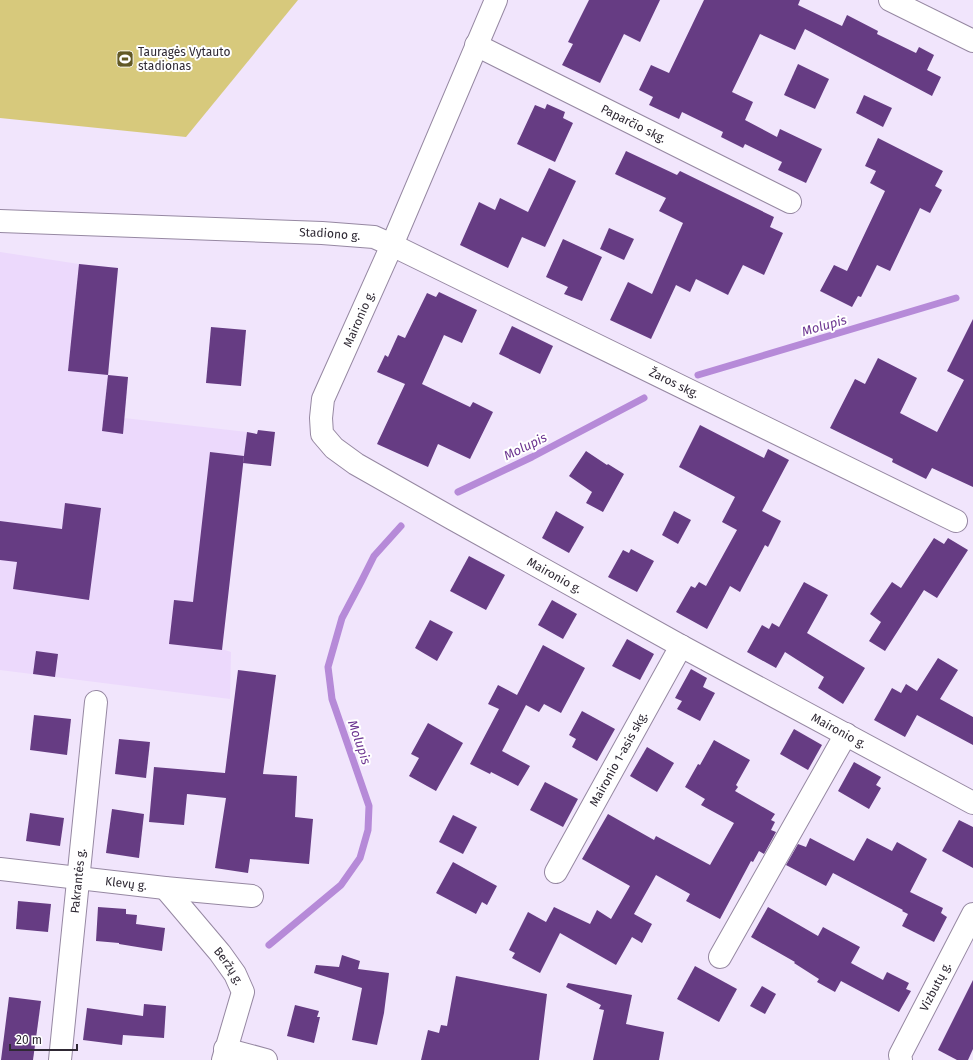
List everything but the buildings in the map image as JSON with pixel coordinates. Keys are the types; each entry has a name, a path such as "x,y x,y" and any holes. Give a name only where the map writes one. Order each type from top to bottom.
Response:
{"street":[{"path":"392,245 496,0"},
{"path":"890,0 973,41"},
{"name":"Paparčio skg.","path":"476,45 790,202"},
{"name":"Stadiono g.","path":"0,221 322,233 374,237 392,245"},
{"name":"Žaros skg.","path":"392,245 956,521"},
{"name":"Maironio g.","path":"392,245 323,399 321,418 322,434 334,448 356,464 681,646 973,803"},
{"name":"Maironio 1-asis skg.","path":"556,872 681,646"},
{"name":"Pakrantės g.","path":"60,1060 96,702"},
{"path":"720,957 846,734"},
{"name":"Klevų g.","path":"0,870 252,896"},
{"name":"Beržų g.","path":"165,888 220,953 235,974 243,992 224,1055"},
{"name":"Vizbutų g.","path":"901,1060 900,1055 973,914"},
{"path":"224,1055 266,1060"}],"shaded area":[{"name":"Tauragės Vytauto stadionas","path":"0,0 298,0 186,137 0,118"},
{"path":"0,252 79,264 118,268 108,375 128,377 124,418 247,432 222,649 231,652 230,699 0,670"}],"waterway":[{"name":"Molupis","path":"698,375 956,298"},
{"name":"Molupis","path":"458,492 532,457 644,398"},
{"name":"Molupis","path":"269,945 341,885 360,858 368,830 369,806 332,699 328,667 342,618 374,556 401,526"}],"place":[{"name":"Tauragės Vytauto stadionas","path":"125,59"}]}
